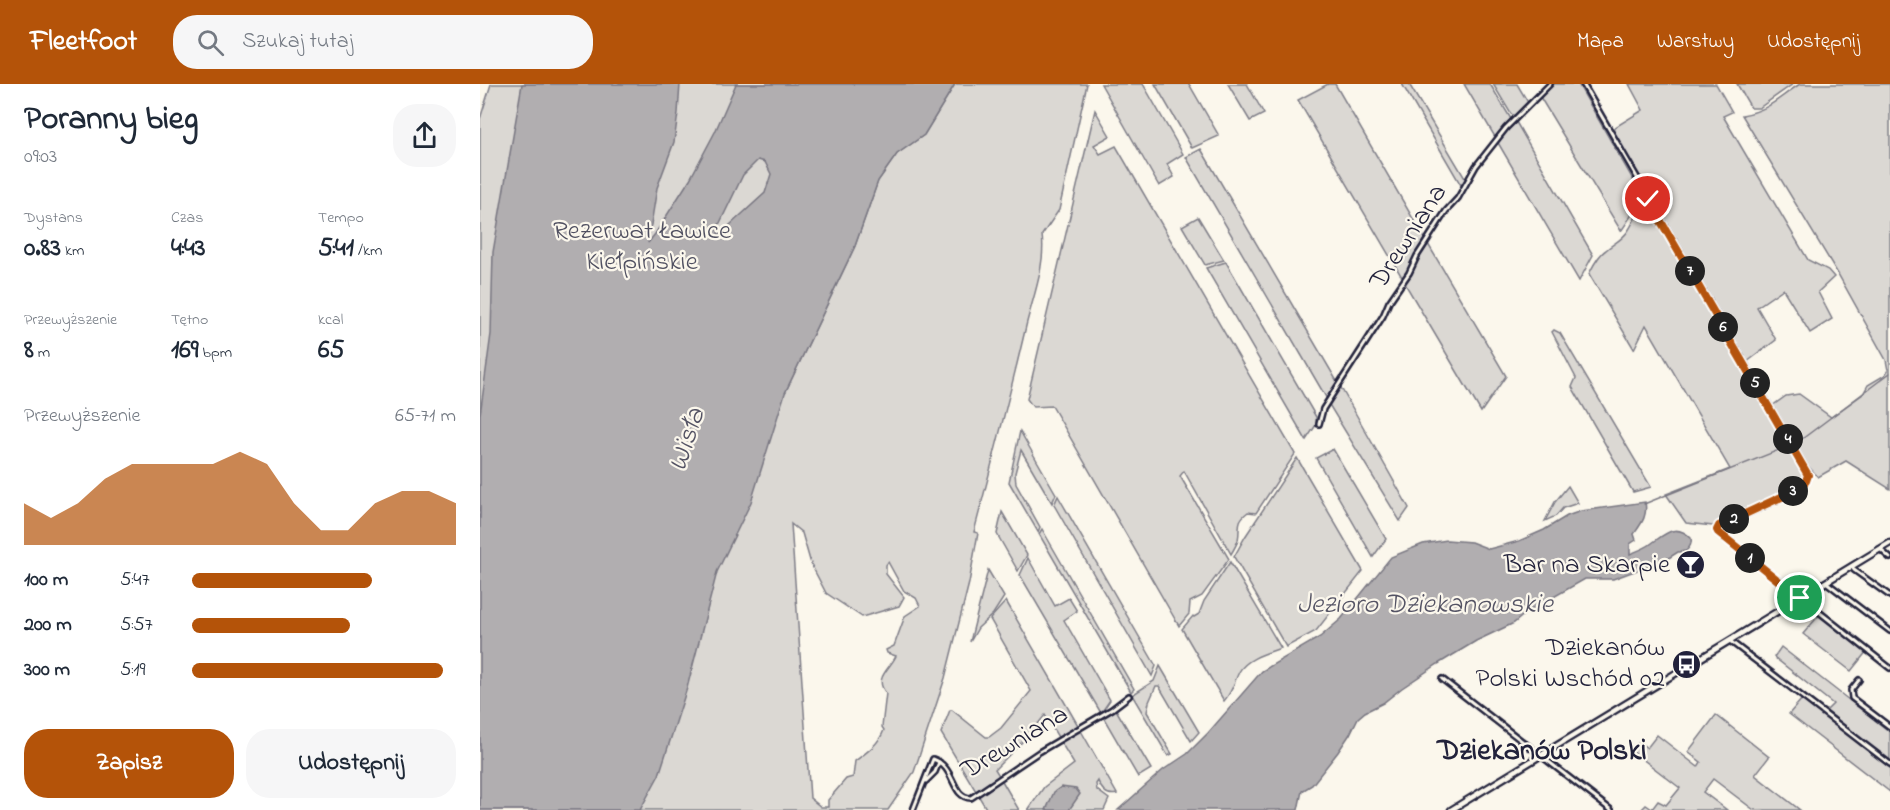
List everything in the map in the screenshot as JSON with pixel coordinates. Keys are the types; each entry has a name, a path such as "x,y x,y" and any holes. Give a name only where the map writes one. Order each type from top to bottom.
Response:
{"street":[{"name":"Drewniana","path":"1318,424 1323,409 1383,316 1389,302 1446,211 1458,198 1472,173 1506,128 1550,84"},
{"path":"1583,84 1807,471 1807,479 1802,485 1788,494 1719,526 1718,532 1890,668"},
{"path":"1451,810 1890,543"},
{"path":"1880,549 1890,558"},
{"path":"1852,566 1854,570 1890,596"},
{"path":"1826,582 1890,631"},
{"path":"1730,641 1890,764"},
{"path":"1442,679 1611,810"},
{"path":"1859,680 1851,690 1852,698 1890,728"},
{"name":"Drewniana","path":"924,782 933,759 948,769 959,794 971,798 1129,696"},
{"path":"913,810 924,782 940,762"}],"green space":[{"name":"Rezerwat Ławice Kiełpińskie","path":"491,84 910,84 785,393 855,246 878,181 897,154 924,135 955,84 1087,84 1059,210 1042,235 1042,258 1038,281 974,532 978,533 969,583 945,678 914,772 888,810 480,810 480,119","holes":["791,524 802,533 811,564 826,593 862,617 899,606 904,597 886,574 888,562 904,591 916,598 920,606 905,616 894,646 886,650 887,653 896,656 881,683 886,693 882,735 872,748 855,761 853,777 846,779 828,800 828,807 821,807 810,798"]},
{"path":"1101,84 1143,84 1183,154 1167,164 1174,177 1159,186"},
{"path":"1155,84 1189,84 1219,136 1192,148"},
{"path":"1228,84 1247,84 1264,114 1250,121"},
{"path":"1328,84 1335,84 1426,241 1403,279 1298,100"},
{"path":"1402,84 1409,84 1466,180 1462,187"},
{"path":"1464,84 1490,84 1511,119 1495,137"},
{"path":"1493,84 1517,84 1529,104 1515,116 1511,114"},
{"path":"1553,84 1578,84 1644,199 1621,231 1540,97"},
{"path":"1629,84 1716,84 1732,112 1723,116 1808,260 1828,270 1834,277 1818,292 1832,319 1810,333 1783,289 1757,307 1776,340 1747,362 1612,129 1643,110"},
{"path":"1737,84 1793,84 1759,108 1751,108"},
{"path":"1800,84 1890,84 1890,489 1846,461 1818,477 1808,466 1772,406 1786,396 1799,394 1831,417 1863,394 1868,385 1885,375 1888,370 1886,360 1838,274 1742,115 1767,107"},
{"path":"1095,110 1110,136 1094,145 1100,154 1116,146 1295,454 1256,513 1248,512 1241,519 1238,540 1231,554 1184,471 1180,476 1229,559 1202,596 1190,602 1189,614 1179,626 1052,406 1033,407 1027,399"},
{"path":"1516,122 1593,255 1579,281 1497,141"},
{"path":"1201,149 1338,383 1327,399 1186,157"},
{"path":"1646,203 1805,476 1802,483 1791,489 1713,526 1686,523 1666,494 1730,469 1646,325 1634,349 1589,274 1601,255 1626,234"},
{"path":"1198,217 1224,260 1205,265 1182,226"},
{"path":"1428,244 1506,376 1481,412 1404,282"},
{"path":"1226,262 1316,417 1316,425 1306,440 1206,268"},
{"path":"1554,330 1560,333 1651,487 1633,492 1572,387 1576,378 1552,332"},
{"path":"1340,386 1409,508 1400,521 1328,403"},
{"path":"1020,431 1056,494 1052,503 1021,450 1015,473 1016,484 1040,527 1038,532 1009,482"},
{"path":"1333,449 1386,539 1373,557 1316,458"},
{"path":"1297,458 1363,571 1316,631 1286,647 1234,557"},
{"path":"1568,486 1578,503 1563,508 1556,516 1545,521 1555,502"},
{"path":"1058,496 1156,666 1152,676 1054,505"},
{"path":"1002,512 1027,555 1018,571 997,534"},
{"path":"1042,529 1134,689 1131,692 1039,534"},
{"path":"1028,558 1055,606 1069,598 1077,611 1064,620 1110,700 1101,713 1020,575"},
{"path":"1230,562 1281,648 1247,663 1239,672 1224,701 1182,629 1193,616 1199,614 1204,601"},
{"path":"988,570 1004,597 993,614 978,628 970,642"},
{"path":"1006,601 1079,727 1059,739 1045,715 1029,735 995,769 1000,777 977,793 941,733 950,710 952,710 989,737 1001,728 1031,691 990,619"},
{"path":"1820,614 1867,651 1851,671 1803,634"},
{"path":"1781,647 1890,732 1890,762 1825,712 1833,704 1774,657"},
{"path":"1160,666 1199,732 1191,741 1159,686 1156,686 1147,712 1172,754 1168,756 1132,695 1154,681"},
{"path":"1802,699 1890,767 1890,792 1789,714"},
{"path":"1115,708 1151,769 1138,777 1102,715"},
{"path":"1716,715 1769,757 1755,775 1800,810 1754,810 1713,779 1703,792 1727,810 1641,810 1646,805 1652,809 1658,801 1666,805 1680,788 1632,751 1639,742 1647,748 1657,735 1698,767 1701,762 1688,752"},
{"path":"1080,729 1117,794 1107,793 1098,781 1097,790 1109,799 1104,810 1028,810 1044,787 1074,764 1060,741"},
{"path":"1001,779 1019,810 987,810 978,795"}],"water":[{"name":"Rezerwat Ławice Kiełpińskie","path":"522,84 680,84 674,142 657,188 648,243 690,179 715,132 736,84 955,84 924,135 897,154 878,181 855,246 785,393 751,502 717,572 687,688 659,775 640,810 480,810 480,415 491,334 493,252","holes":["758,160 765,162 771,174 765,193 719,235 717,229 743,175"]},
{"name":"Jezioro Dziekanowskie","path":"1645,502 1645,516 1634,534 1636,540 1630,544 1630,554 1676,530 1686,533 1691,538 1686,551 1678,552 1667,559 1613,579 1585,579 1527,612 1514,623 1476,641 1402,688 1383,703 1365,712 1358,718 1338,752 1312,785 1302,791 1298,810 1118,810 1163,770 1187,754 1262,671 1320,637 1341,619 1391,557 1423,544 1447,540 1471,542 1489,549 1519,541 1581,511"},
{"path":"1061,787 1076,789 1080,794 1069,810 1046,810 1054,792"}],"waterway":[{"path":"1794,445 1890,373"},
{"path":"1644,504 1789,446"}],"place":[{"name":"Bar na Skarpie","path":"1691,565"},
{"name":"Dziekanów Polski Wschód 02","path":"1686,664"}],"district":[{"name":"Dziekanów Polski","path":"1542,752"}],"route":[{"path":"1648,199 1808,475 1802,485 1788,494 1719,526 1717,530 1800,598"}],"water label":[{"name":"Wisła","path":"688,440"}]}
